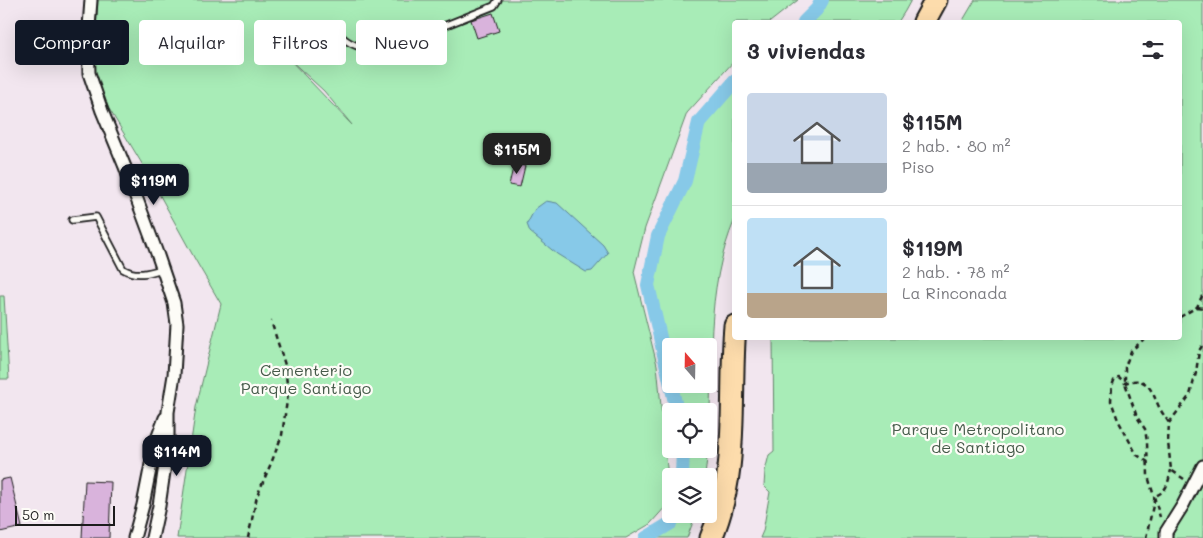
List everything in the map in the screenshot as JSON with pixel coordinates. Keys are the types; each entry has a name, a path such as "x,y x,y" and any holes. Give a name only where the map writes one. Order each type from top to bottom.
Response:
{"highway":[{"path":"925,20 936,0"},
{"path":"711,538 720,509 730,462 735,340"}],"street":[{"path":"91,0 88,40 89,74 174,303 177,324 174,375 168,412 168,445 152,538"},
{"path":"134,538 143,505 155,444 168,412"},
{"path":"1166,535 1194,486 1203,466"}],"lane":[{"path":"346,40 374,51 386,49 494,6 498,0"},
{"path":"72,220 96,217 123,269 129,273 135,274 162,269"}],"path":[{"path":"1182,317 1197,307 1203,294"},
{"path":"1197,307 1203,308"},
{"path":"248,538 257,496 282,434 288,394 285,365 271,321"},
{"path":"1143,340 1131,351 1125,367 1126,383 1137,417 1145,429 1148,476 1166,535"},
{"path":"1155,496 1166,488 1170,470 1169,423 1190,395 1199,351 1203,344"},
{"path":"1126,383 1119,377 1115,378 1112,386 1111,401 1118,420 1137,455 1148,462"},
{"path":"1126,383 1132,381 1140,382 1149,386 1169,423"},
{"path":"1170,470 1194,486"},
{"path":"1146,538 1155,496"}],"green space":[{"name":"Cementerio Parque Santiago","path":"98,0 798,0 773,20 732,20 732,63 687,113 645,228 634,272 657,365 662,416 662,458 666,458 667,468 662,468 662,511 650,524 626,538 177,538 196,407 221,304 147,172 102,97 94,66 129,65 129,20 97,20","holes":["254,20 346,20 346,65 296,65 324,91 352,125 295,65 254,65"]},
{"path":"827,0 911,0 899,20 812,20 820,12"},
{"name":"Parque Metropolitano de Santiago","path":"975,0 1203,0 1203,538 760,538 770,492 764,486 765,471 769,455 774,451 773,340 1182,340 1182,20 963,20"},
{"path":"732,91 732,227 718,274 712,338 664,338 652,285 662,237 689,183 704,124"},
{"path":"0,296 4,296 9,379 0,379"},
{"path":"677,393 710,393 710,403 680,403"},
{"path":"687,458 707,458 706,468 686,468"},
{"path":"676,523 693,523 687,538 655,538"}],"water":[{"path":"546,201 557,203 603,245 608,253 592,271 586,272 557,254 530,232 527,224 535,209"}],"building":[{"path":"493,13 499,31 477,38 471,20"},
{"path":"514,164 525,166 520,187 509,185"},
{"path":"10,478 22,527 0,532 0,480"},
{"path":"85,481 111,482 109,538 82,538"}],"waterway":[{"path":"806,20 817,9 822,0"},
{"path":"675,403 648,285 658,236 685,181 699,122 732,84"},
{"path":"682,468 683,458"},
{"path":"646,538 671,523"}]}
